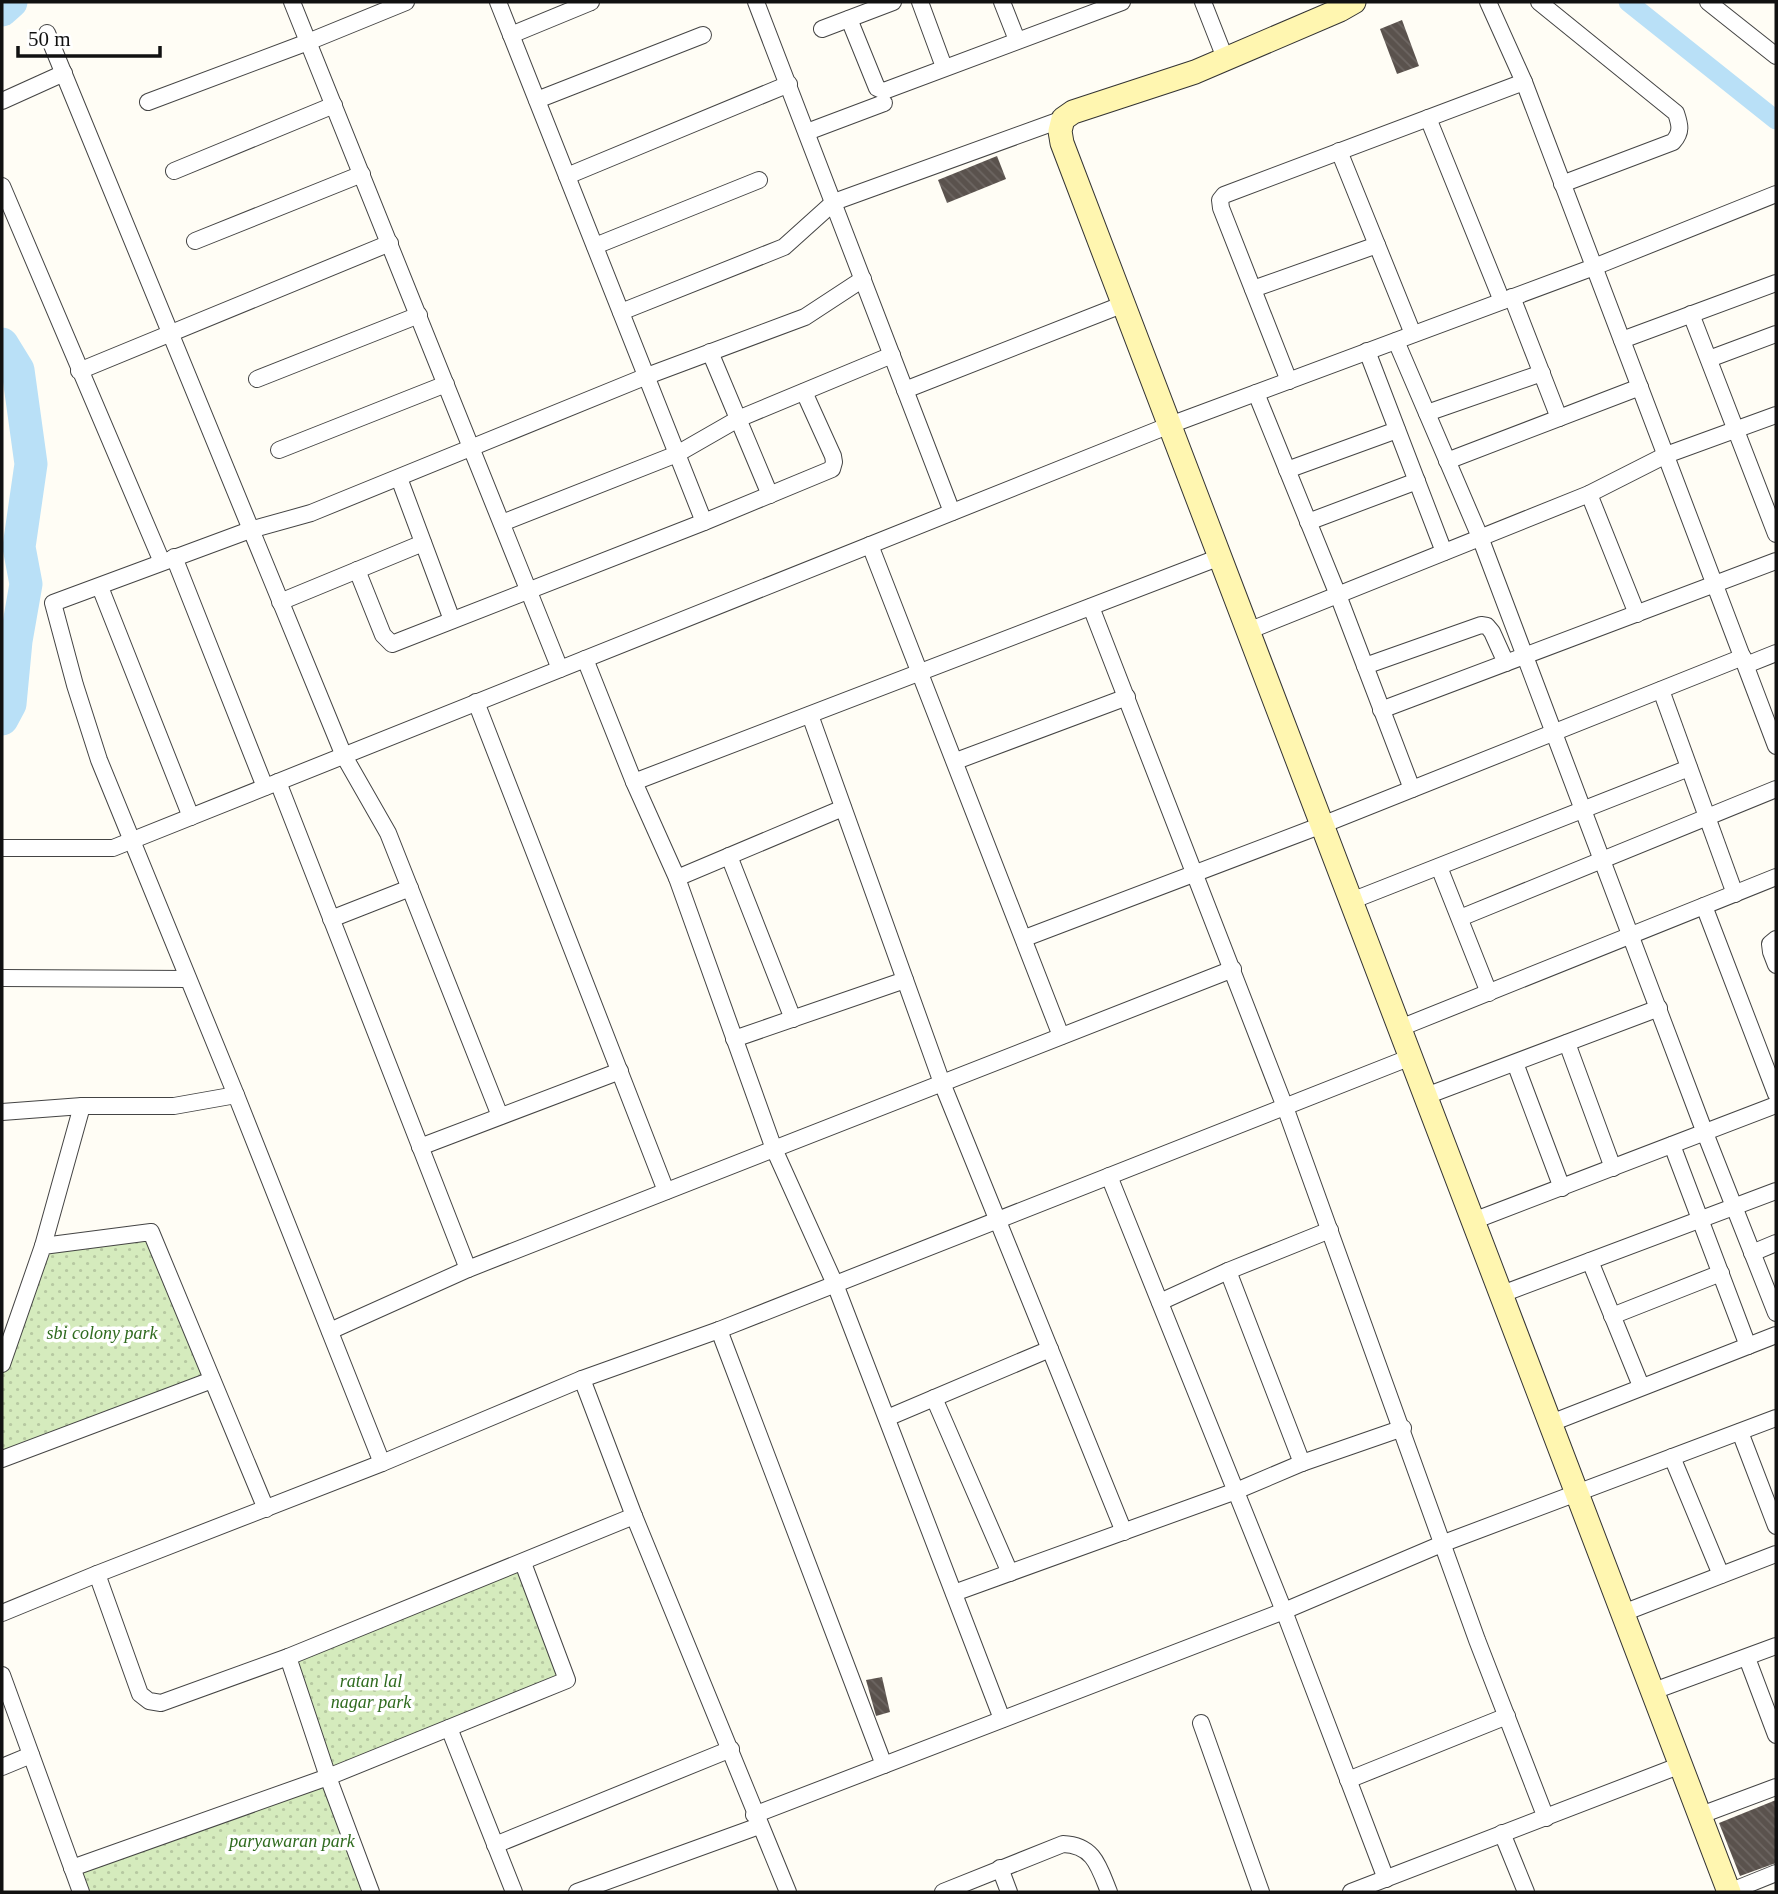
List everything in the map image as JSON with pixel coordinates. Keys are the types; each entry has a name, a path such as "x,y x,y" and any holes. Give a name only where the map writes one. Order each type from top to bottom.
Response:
{"street":[{"path":"292,2 560,669"},
{"path":"148,102 406,2"},
{"path":"498,2 704,522"},
{"path":"511,35 591,2"},
{"path":"756,2 952,512"},
{"path":"822,29 893,2"},
{"path":"920,2 944,67"},
{"path":"1002,2 1017,40"},
{"path":"849,19 877,88 884,91 1122,2"},
{"path":"1203,2 1226,58"},
{"path":"621,312 785,247 834,202 1063,119 1073,112 1195,72 1354,2"},
{"path":"1488,2 1524,82 1775,739"},
{"path":"1539,2 1676,113 1680,126 1679,135 1673,142 1562,184"},
{"path":"1708,2 1776,56"},
{"path":"47,33 344,756 388,833 500,1116"},
{"path":"537,100 703,35"},
{"path":"2,101 64,73"},
{"path":"1289,381 1220,200 1230,191 1524,82"},
{"path":"567,176 789,84"},
{"path":"807,132 884,103"},
{"path":"174,171 334,105"},
{"path":"1428,118 1542,373 1559,418"},
{"path":"1063,119 1060,131 1062,143 1729,1892 1776,1873"},
{"path":"1339,151 1413,334"},
{"path":"195,241 362,174"},
{"path":"595,246 759,180"},
{"path":"2,186 79,371 331,919 468,1269"},
{"path":"2,848 113,848 1170,425 1594,267 1776,194"},
{"path":"79,371 390,243"},
{"path":"1253,289 1377,245"},
{"path":"382,1464 236,1095 99,760 53,603 250,530 311,513 646,376 805,317 863,279"},
{"path":"1622,340 1776,283"},
{"path":"905,390 1124,304"},
{"path":"1691,314 1737,429 1770,498 1776,534"},
{"path":"257,379 419,315"},
{"path":"1709,359 1776,334"},
{"path":"1396,341 1480,537 1705,1133 1776,1313"},
{"path":"1367,351 1444,552"},
{"path":"710,352 770,495"},
{"path":"502,523 677,454 738,419 892,355"},
{"path":"1427,413 1542,373"},
{"path":"279,450 446,384"},
{"path":"1447,461 1640,387"},
{"path":"357,570 383,635 392,644 704,522 827,472 834,462 804,392"},
{"path":"1256,393 1338,595 1412,789"},
{"path":"1248,631 1589,495 1666,456 1776,415"},
{"path":"1287,470 1397,430"},
{"path":"399,478 452,620"},
{"path":"1308,522 1417,481"},
{"path":"1589,495 1637,614"},
{"path":"281,602 423,543"},
{"path":"870,545 1062,1036"},
{"path":"634,782 1220,557"},
{"path":"1381,710 1776,561"},
{"path":"100,587 191,817"},
{"path":"1091,607 1285,1107 1403,1428 1477,1640 1546,1818"},
{"path":"1365,666 1480,625 1487,626 1492,632 1506,663"},
{"path":"1024,939 1322,825 1661,690 1744,661 1776,653"},
{"path":"585,659 634,782 677,878 774,1149 835,1284 1002,1719"},
{"path":"1661,690 1735,894"},
{"path":"956,761 1127,697"},
{"path":"476,702 666,1191"},
{"path":"810,715 942,1083 1124,1532"},
{"path":"1351,901 1689,768"},
{"path":"1460,918 1776,789"},
{"path":"677,878 843,808"},
{"path":"729,856 793,1019"},
{"path":"1439,867 1489,993"},
{"path":"1400,1028 1776,877"},
{"path":"331,919 410,888"},
{"path":"1704,906 1776,1094"},
{"path":"1776,939 1770,944 1776,965"},
{"path":"330,1331 468,1269 1233,969"},
{"path":"2,978 188,979"},
{"path":"734,1039 905,980"},
{"path":"1426,1096 1659,1008"},
{"path":"1567,1043 1613,1168"},
{"path":"2,1613 382,1464 582,1379 719,1330 1411,1057"},
{"path":"1514,1063 1562,1188"},
{"path":"420,1147 620,1071"},
{"path":"2,1112 82,1107 174,1106 236,1095"},
{"path":"1473,1221 1776,1105"},
{"path":"2,1364 43,1246 82,1107"},
{"path":"1672,1145 1748,1346"},
{"path":"1109,1176 1284,1611 1386,1879"},
{"path":"1502,1294 1776,1191"},
{"path":"1160,1302 1330,1230"},
{"path":"43,1246 151,1232 266,1509"},
{"path":"1752,1253 1776,1243"},
{"path":"1590,1261 1641,1386"},
{"path":"1228,1271 1302,1463"},
{"path":"1612,1316 1721,1273"},
{"path":"719,1330 884,1765"},
{"path":"1550,1423 1776,1335"},
{"path":"887,1418 1050,1349"},
{"path":"582,1379 634,1516 731,1749 756,1820 788,1892"},
{"path":"2,1459 212,1380"},
{"path":"934,1398 1010,1573"},
{"path":"578,1892 884,1765 1284,1611 1444,1543 1776,1418"},
{"path":"954,1593 1403,1428"},
{"path":"1740,1432 1776,1526"},
{"path":"1672,1457 1721,1575"},
{"path":"97,1574 141,1694 149,1701 161,1703 288,1657 634,1516"},
{"path":"1623,1613 1776,1554"},
{"path":"72,1868 328,1777 566,1680 523,1563"},
{"path":"1651,1692 1776,1646"},
{"path":"288,1657 328,1777 371,1892"},
{"path":"1747,1658 1771,1707 1776,1735"},
{"path":"2,1675 81,1892"},
{"path":"1348,1780 1507,1716"},
{"path":"1200,1723 1261,1892"},
{"path":"449,1728 514,1892"},
{"path":"495,1845 731,1749"},
{"path":"2,1767 31,1755"},
{"path":"1351,1892 1681,1765"},
{"path":"1701,1815 1776,1787"},
{"path":"1502,1833 1526,1892"},
{"path":"943,1892 1063,1844 1078,1845 1090,1854 1099,1867 1109,1892"},
{"path":"1000,1868 1009,1892"}],"green space":[{"name":"sbi colony park","path":"150,1229 212,1380 2,1462 2,1373 41,1242"},
{"name":"ratan lal nagar park","path":"523,1562 566,1679 328,1777 288,1656"},
{"name":"paryawaran park","path":"325,1775 369,1892 79,1892 69,1865"}],"building":[{"path":"1402,20 1419,66 1397,74 1380,29"},
{"path":"997,156 1006,179 947,203 938,180"},
{"path":"882,1677 890,1712 876,1716 866,1680"},
{"path":"1776,1800 1776,1863 1740,1876 1719,1823"}],"waterway":[{"path":"2,10 11,2"},
{"path":"1628,2 1776,120"},
{"path":"2,344 18,370 31,464 19,547 26,584 16,641 10,704 2,719"}]}
